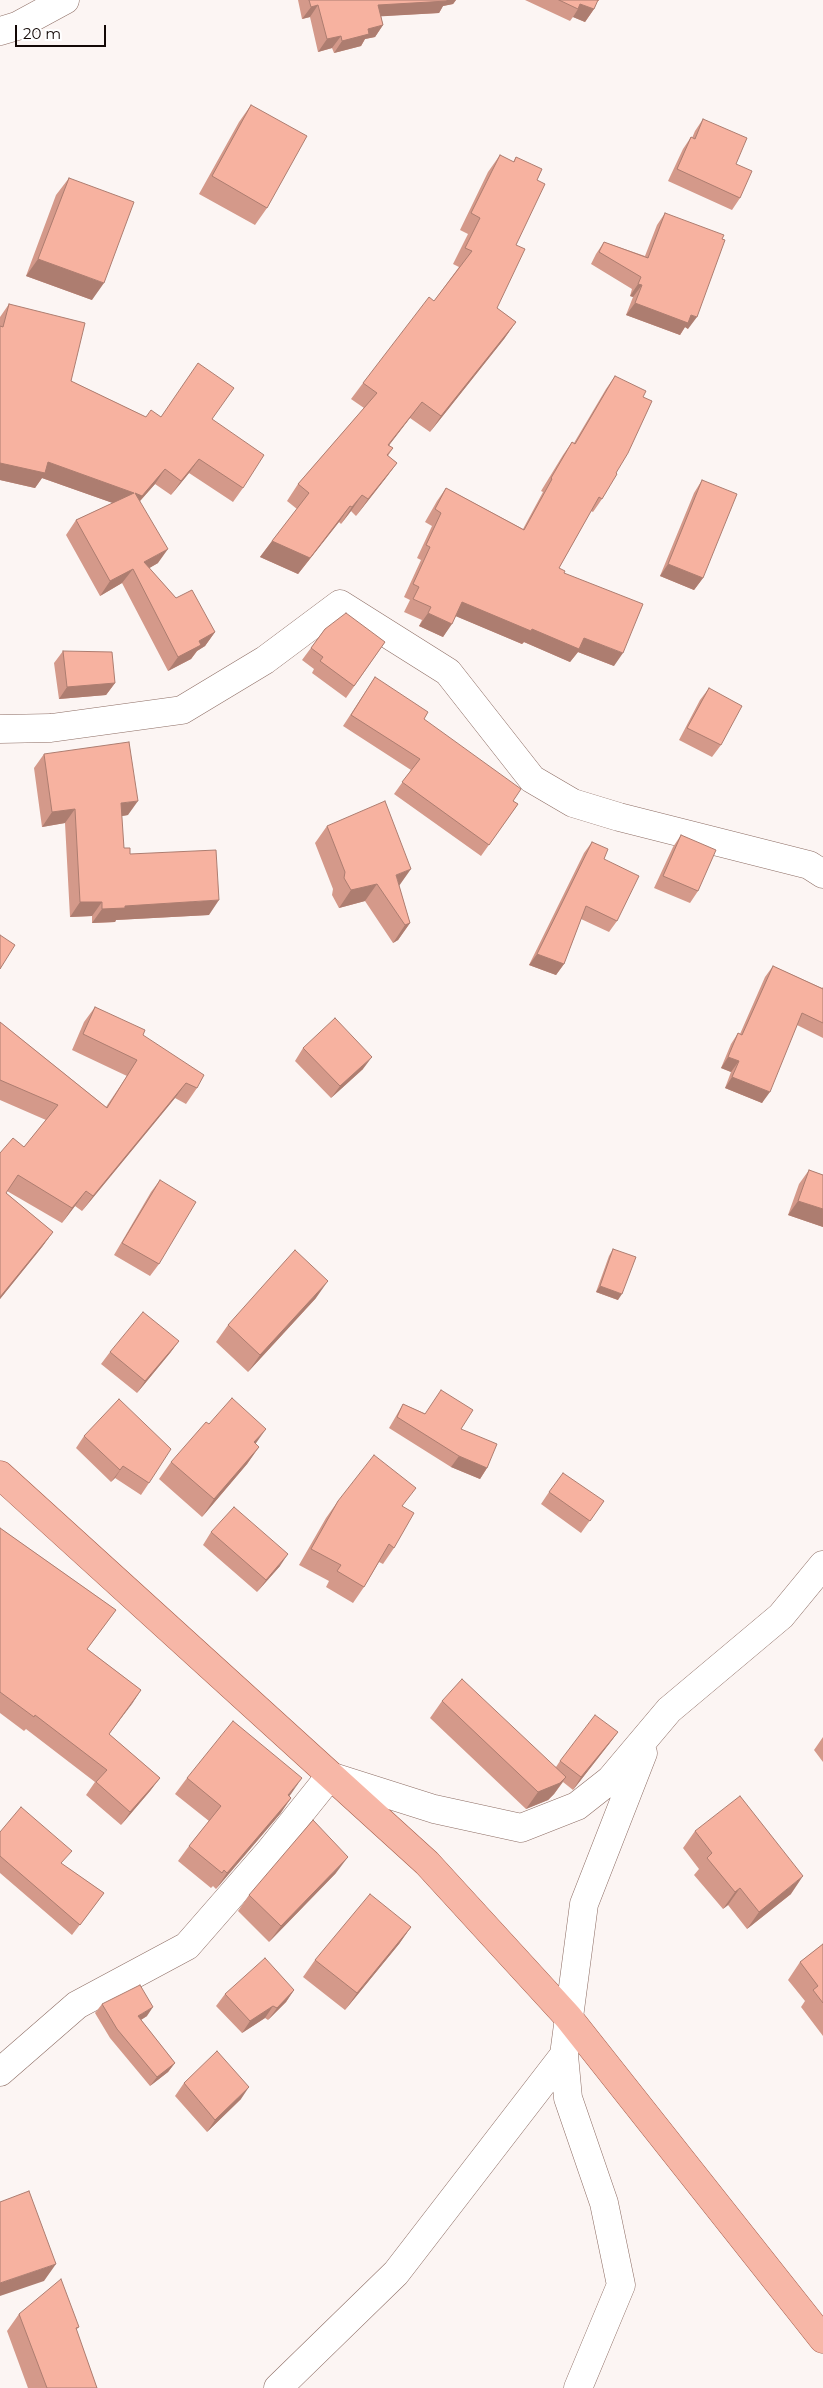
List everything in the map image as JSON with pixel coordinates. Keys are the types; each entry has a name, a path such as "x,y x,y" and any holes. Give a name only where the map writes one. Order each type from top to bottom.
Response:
{"main road":[{"path":"0,1475 427,1863 568,2017 823,2339"}],"street":[{"path":"0,32 17,26 65,0"},
{"path":"0,729 51,728 182,710 265,660 340,604 448,672 532,779 573,803 619,817 809,865 823,874"},
{"path":"0,2072 77,2005 187,1946 269,1852 330,1776 434,1810 521,1828 577,1806 610,1780 669,1710 781,1616 823,1565"},
{"path":"578,2388 621,2286 604,2203 568,2098 564,2055 568,2017 584,1904 639,1758 669,1710"},
{"path":"278,2388 396,2273 564,2055"}],"building":[{"path":"309,0 447,1 378,5 383,25 368,29 369,34 342,41 341,36 327,39 318,5 311,7"},
{"path":"559,0 598,0 594,9 580,4 578,9"},
{"path":"251,105 307,136 267,208 212,176"},
{"path":"703,119 747,138 736,164 752,171 740,198 677,169 691,137 695,139"},
{"path":"500,155 514,162 516,157 542,169 537,180 545,184 516,245 525,249 497,308 516,322 441,416 422,402 388,445 393,448 387,455 397,463 368,499 362,495 352,507 350,506 310,558 272,541 309,493 298,484 377,393 363,383 429,297 434,301 472,251 465,248 480,218 471,213"},
{"path":"69,178 134,202 104,283 38,259"},
{"path":"665,213 724,235 722,239 725,240 697,317 691,315 688,323 635,303 642,285 638,284 641,277 599,252 604,242 648,258"},
{"path":"9,304 85,323 71,381 146,417 151,410 161,417 198,363 234,388 212,419 264,455 243,488 199,459 181,481 165,469 142,496 135,493 168,549 144,562 176,598 192,590 215,632 199,641 201,645 178,657 133,569 110,581 76,520 134,493 48,462 45,473 0,463 0,326 3,327"},
{"path":"615,376 646,391 643,397 652,401 617,474 602,499 599,497 559,568 565,571 564,573 643,604 623,653 584,638 579,649 462,602 452,624 428,613 431,607 413,599 419,587 413,584 430,547 426,545 441,513 435,509 446,488 524,530 572,442 575,444"},
{"path":"702,480 737,494 703,578 668,564"},
{"path":"346,613 385,642 354,686 320,661 323,657 311,648 325,629"},
{"path":"63,651 112,652 115,683 67,687"},
{"path":"375,677 428,712 424,719 521,789 513,801 518,804 489,845 402,782 420,759 351,715"},
{"path":"709,688 742,706 721,745 687,728"},
{"path":"129,742 138,801 121,803 124,848 130,848 130,854 216,850 219,900 102,909 102,902 80,902 75,809 52,812 44,754"},
{"path":"385,801 411,869 396,875 410,923 405,925 377,884 351,890 344,878 345,872 327,826"},
{"path":"681,835 716,850 698,891 663,876"},
{"path":"592,842 608,849 604,859 639,876 617,921 586,906 564,964 537,954"},
{"path":"0,935 15,945 0,969"},
{"path":"773,966 823,989 823,1023 802,1013 770,1092 732,1077 739,1061 728,1057 738,1033 742,1035"},
{"path":"95,1007 145,1030 143,1035 204,1075 197,1088 186,1083 93,1196 86,1191 72,1208 18,1175 6,1193 53,1232 0,1297 0,1153 13,1138 24,1147 58,1105 0,1080 0,1022 107,1108 137,1060 83,1034"},
{"path":"335,1018 372,1057 340,1086 303,1048"},
{"path":"809,1170 823,1175 823,1209 798,1201"},
{"path":"160,1180 196,1202 159,1264 122,1243"},
{"path":"613,1249 636,1257 622,1294 600,1286"},
{"path":"295,1250 328,1281 260,1355 228,1325"},
{"path":"143,1312 179,1341 145,1381 110,1352"},
{"path":"441,1390 473,1410 461,1429 497,1444 487,1468 459,1456 397,1417 403,1404 425,1414"},
{"path":"232,1398 266,1429 254,1442 259,1447 214,1499 171,1462 206,1422 209,1424"},
{"path":"119,1399 171,1449 149,1483 123,1466 120,1470 84,1436"},
{"path":"374,1455 416,1488 402,1506 414,1513 394,1548 389,1544 364,1587 337,1571 341,1565 311,1549 338,1501"},
{"path":"563,1473 604,1501 590,1521 549,1492"},
{"path":"234,1507 288,1554 266,1580 211,1532"},
{"path":"0,1528 116,1610 87,1649 141,1690 109,1734 160,1778 130,1812 96,1782 107,1770 35,1715 34,1717 0,1692"},
{"path":"462,1679 566,1777 560,1783 538,1792 442,1701"},
{"path":"595,1715 618,1732 581,1777 560,1761"},
{"path":"233,1721 302,1778 288,1795 291,1798 227,1873 224,1870 222,1873 189,1846 221,1806 187,1778"},
{"path":"740,1796 803,1876 759,1912 740,1888 735,1892 707,1858 712,1853 695,1831"},
{"path":"21,1807 72,1851 61,1863 104,1893 80,1925 0,1856 0,1832"},
{"path":"313,1820 348,1857 281,1926 249,1895"},
{"path":"370,1894 411,1927 357,1993 315,1960"},
{"path":"823,1944 823,2003 813,1990 818,1986 800,1962"},
{"path":"265,1958 294,1990 277,2008 273,2006 250,2021 225,1994"},
{"path":"140,1985 153,2007 138,2016 175,2063 157,2077 117,2029 102,2004"},
{"path":"217,2051 249,2087 215,2120 184,2083"},
{"path":"29,2191 56,2264 0,2283 0,2202"},
{"path":"61,2279 79,2327 76,2328 97,2388 47,2388 19,2314"}]}
